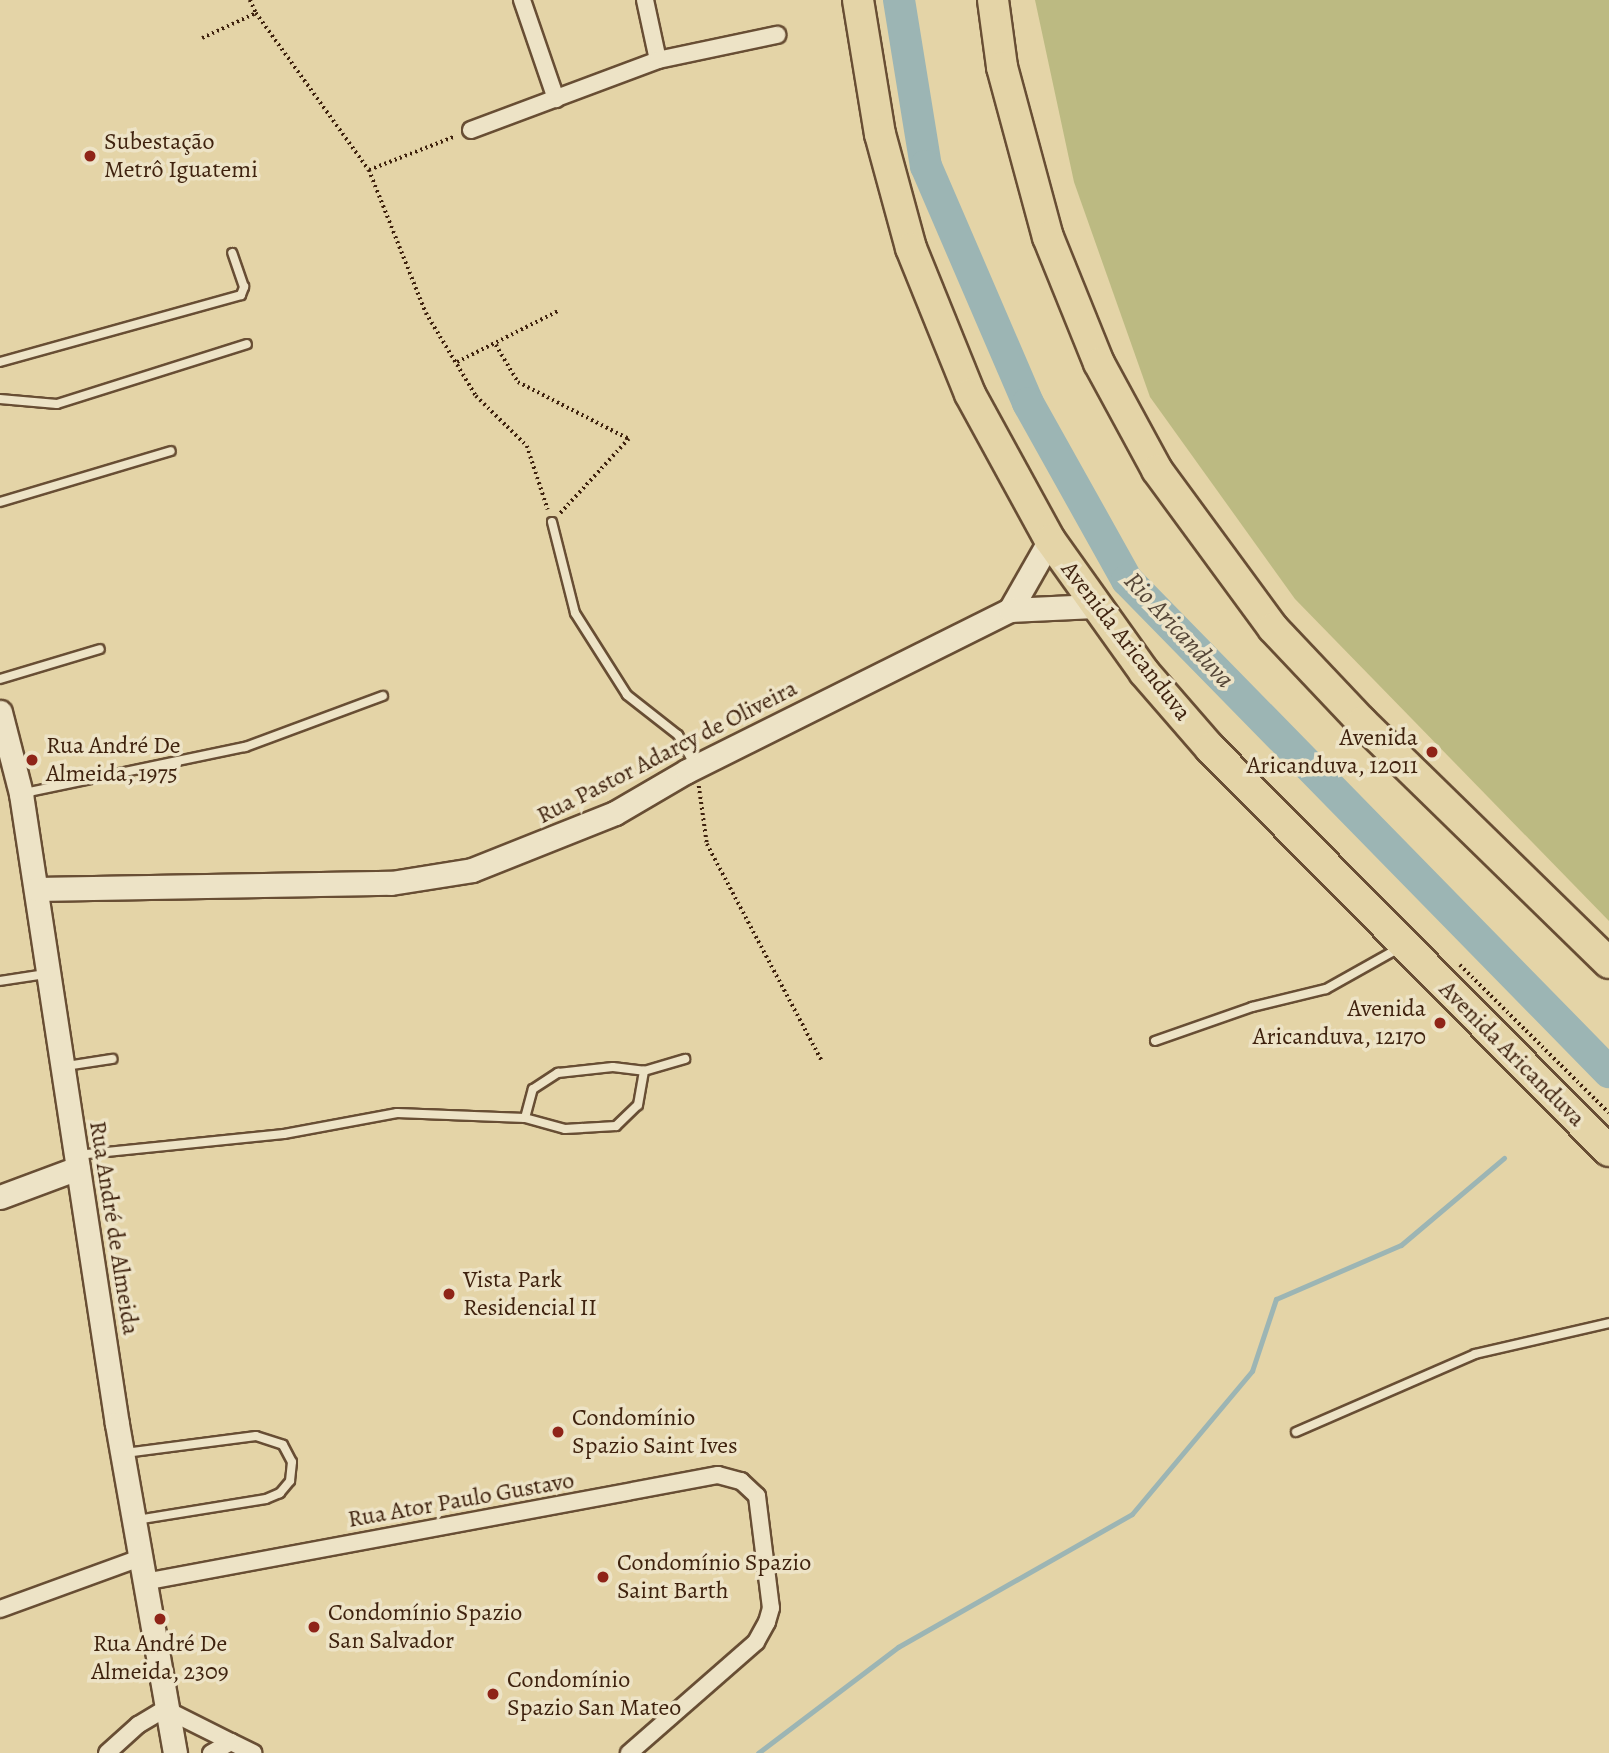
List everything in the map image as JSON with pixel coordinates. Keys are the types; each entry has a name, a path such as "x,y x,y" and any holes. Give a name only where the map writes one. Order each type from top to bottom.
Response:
{"highway":[{"name":"Avenida Aricanduva","path":"858,0 880,134 911,248 970,394 1050,540 1094,606 1210,748 1609,1151"},
{"path":"992,0 1002,67 1048,237 1100,363 1157,470 1273,628 1362,722 1609,963"}],"street":[{"path":"522,0 556,99"},
{"path":"645,0 658,61"},
{"path":"471,130 658,61 777,35"},
{"path":"1010,610 1050,540"},
{"name":"Rua Pastor Adarcy de Oliveira","path":"36,889 391,883 472,870 615,813 696,767 1010,610 1094,606"},
{"name":"Rua André de Almeida","path":"0,712 5,751 21,794 123,1454 164,1709 175,1753"},
{"path":"0,1197 78,1161"},
{"name":"Rua Ator Paulo Gustavo","path":"144,1582 718,1475 741,1481 757,1496 771,1608 767,1622 756,1642 629,1753"},
{"path":"0,1609 140,1558"},
{"path":"107,1753 138,1725 164,1709 254,1753"},
{"path":"211,1753 231,1742"}],"lane":[{"path":"0,362 241,295 244,287 232,253"},
{"path":"0,399 57,404 247,344"},
{"path":"0,502 171,451"},
{"path":"552,522 575,613 627,695 678,735 696,767"},
{"path":"0,680 100,649"},
{"path":"21,794 245,747 383,696"},
{"path":"1155,1041 1252,1007 1326,989 1404,945"},
{"path":"0,981 49,973"},
{"path":"63,1066 112,1059"},
{"path":"525,1118 533,1088 558,1073 613,1067 644,1071 685,1059"},
{"path":"78,1161 284,1134 397,1113 525,1118 565,1129 616,1126 638,1105 644,1071"},
{"path":"1296,1432 1475,1354 1609,1322"},
{"path":"123,1454 256,1436 283,1445 292,1462 290,1481 280,1493 266,1499 134,1520"}],"path":[{"path":"250,0 256,13 369,170 426,313 476,396 527,446 552,522 629,439 518,382 496,345"},
{"path":"202,38 256,13"},
{"path":"369,170 471,130"},
{"path":"456,362 496,345 558,311"},
{"path":"696,767 707,844 822,1061"},
{"path":"1458,963 1609,1113"}],"shaded area":[{"path":"1035,0 1609,0 1609,921 1295,599 1150,397 1074,182"}],"waterway":[{"name":"Rio Aricanduva","path":"899,0 926,166 1028,403 1127,580 1609,1072"},
{"path":"758,1753 898,1647 1132,1514 1252,1371 1276,1299 1401,1245 1504,1158"}],"place":[{"name":"Subestação Metrô Iguatemi","path":"90,156"},
{"name":"Avenida Aricanduva, 12011","path":"1432,752"},
{"name":"Rua André De Almeida, 1975","path":"32,760"},
{"name":"Avenida Aricanduva, 12170","path":"1440,1023"},
{"name":"Vista Park Residencial II","path":"449,1294"},
{"name":"Condomínio Spazio Saint Ives","path":"558,1432"},
{"name":"Condomínio Spazio Saint Barth","path":"603,1577"},
{"name":"Rua André De Almeida, 2309","path":"160,1619"},
{"name":"Condomínio Spazio San Salvador","path":"314,1627"},
{"name":"Condomínio Spazio San Mateo","path":"493,1694"}]}
